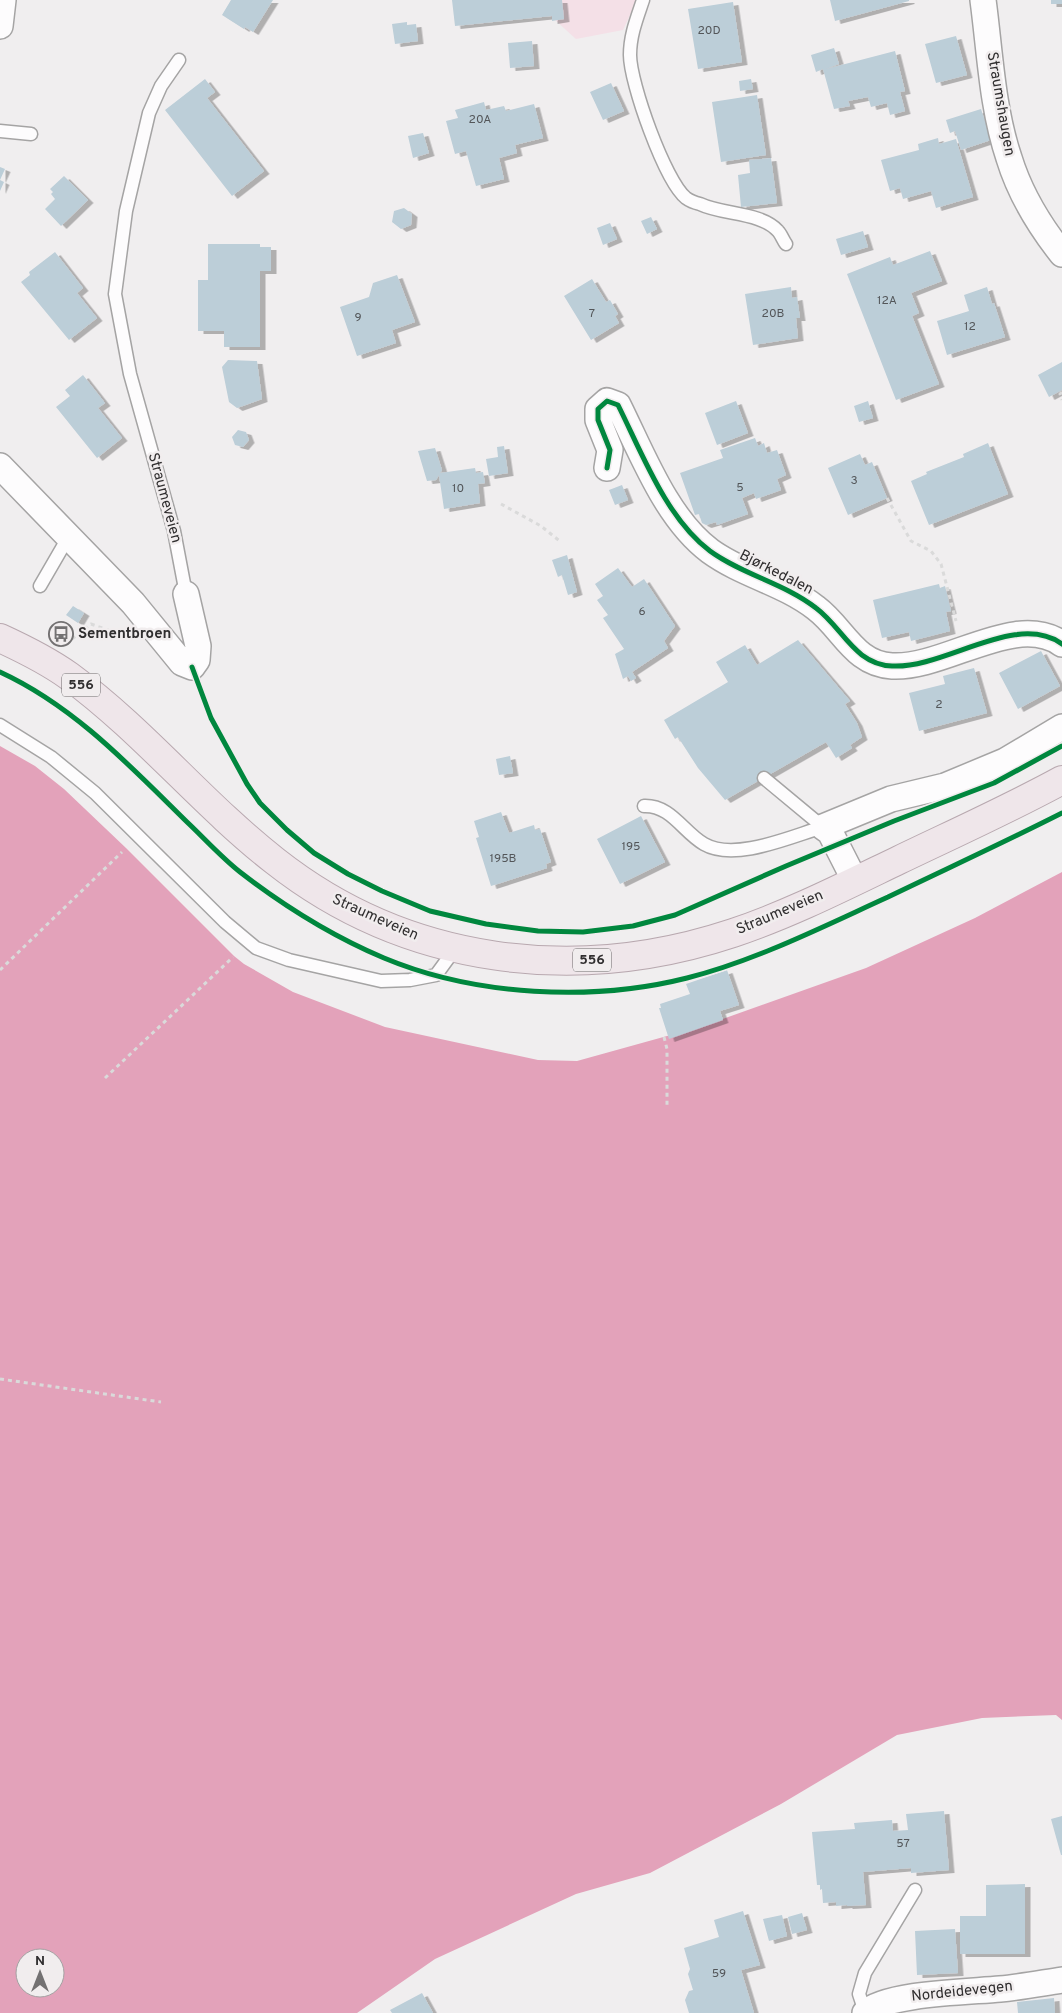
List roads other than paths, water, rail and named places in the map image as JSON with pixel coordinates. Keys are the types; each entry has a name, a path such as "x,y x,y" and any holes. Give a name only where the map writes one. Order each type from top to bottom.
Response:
{"main road":[{"name":"Straumeveien","path":"0,638 39,657 66,674 105,704 153,747 250,841 314,889 355,912 402,933 455,949 512,959 562,962 609,960 655,954 733,933 775,917 855,881 1062,780"}],"street":[{"path":"0,26 3,0"},
{"name":"Straumshaugen","path":"984,0 993,80 1008,158 1020,188 1036,219 1062,254"},
{"name":"Bjørkedalen","path":"607,468 610,450 598,420 598,410 607,402 618,405 667,502 692,535 710,551 742,570 792,593 816,608 832,622 844,640 857,653 872,662 891,666 915,664 945,657 997,638 1020,634 1037,633 1051,636 1062,644"},
{"name":"Straumeveien","path":"0,466 156,629 182,663 192,667 197,660 198,646 186,594"},
{"path":"855,881 830,832 824,826 892,799 946,786 1005,761 1062,726"},
{"name":"Nordeidevegen","path":"865,2012 880,2003 938,1993 1002,1988 1062,1980"}],"lane":[{"path":"643,0 630,39 630,58 638,91 660,155 674,181 686,198 708,208 764,220 778,230 786,244"},
{"name":"Straumeveien","path":"179,60 161,86 149,113 126,211 115,294 130,374 174,531 186,594"},
{"path":"0,131 31,134"},
{"path":"40,586 69,536"},
{"path":"0,725 51,757 95,793 225,922 256,948 289,960 381,981 410,980 436,975 455,949"},
{"path":"764,778 824,826"},
{"path":"644,806 663,809 705,845 723,850 744,850 824,826"},
{"path":"865,2012 859,1994 865,1973 915,1890"}],"place":[{"name":"Sementbroen","path":"61,634"}]}
